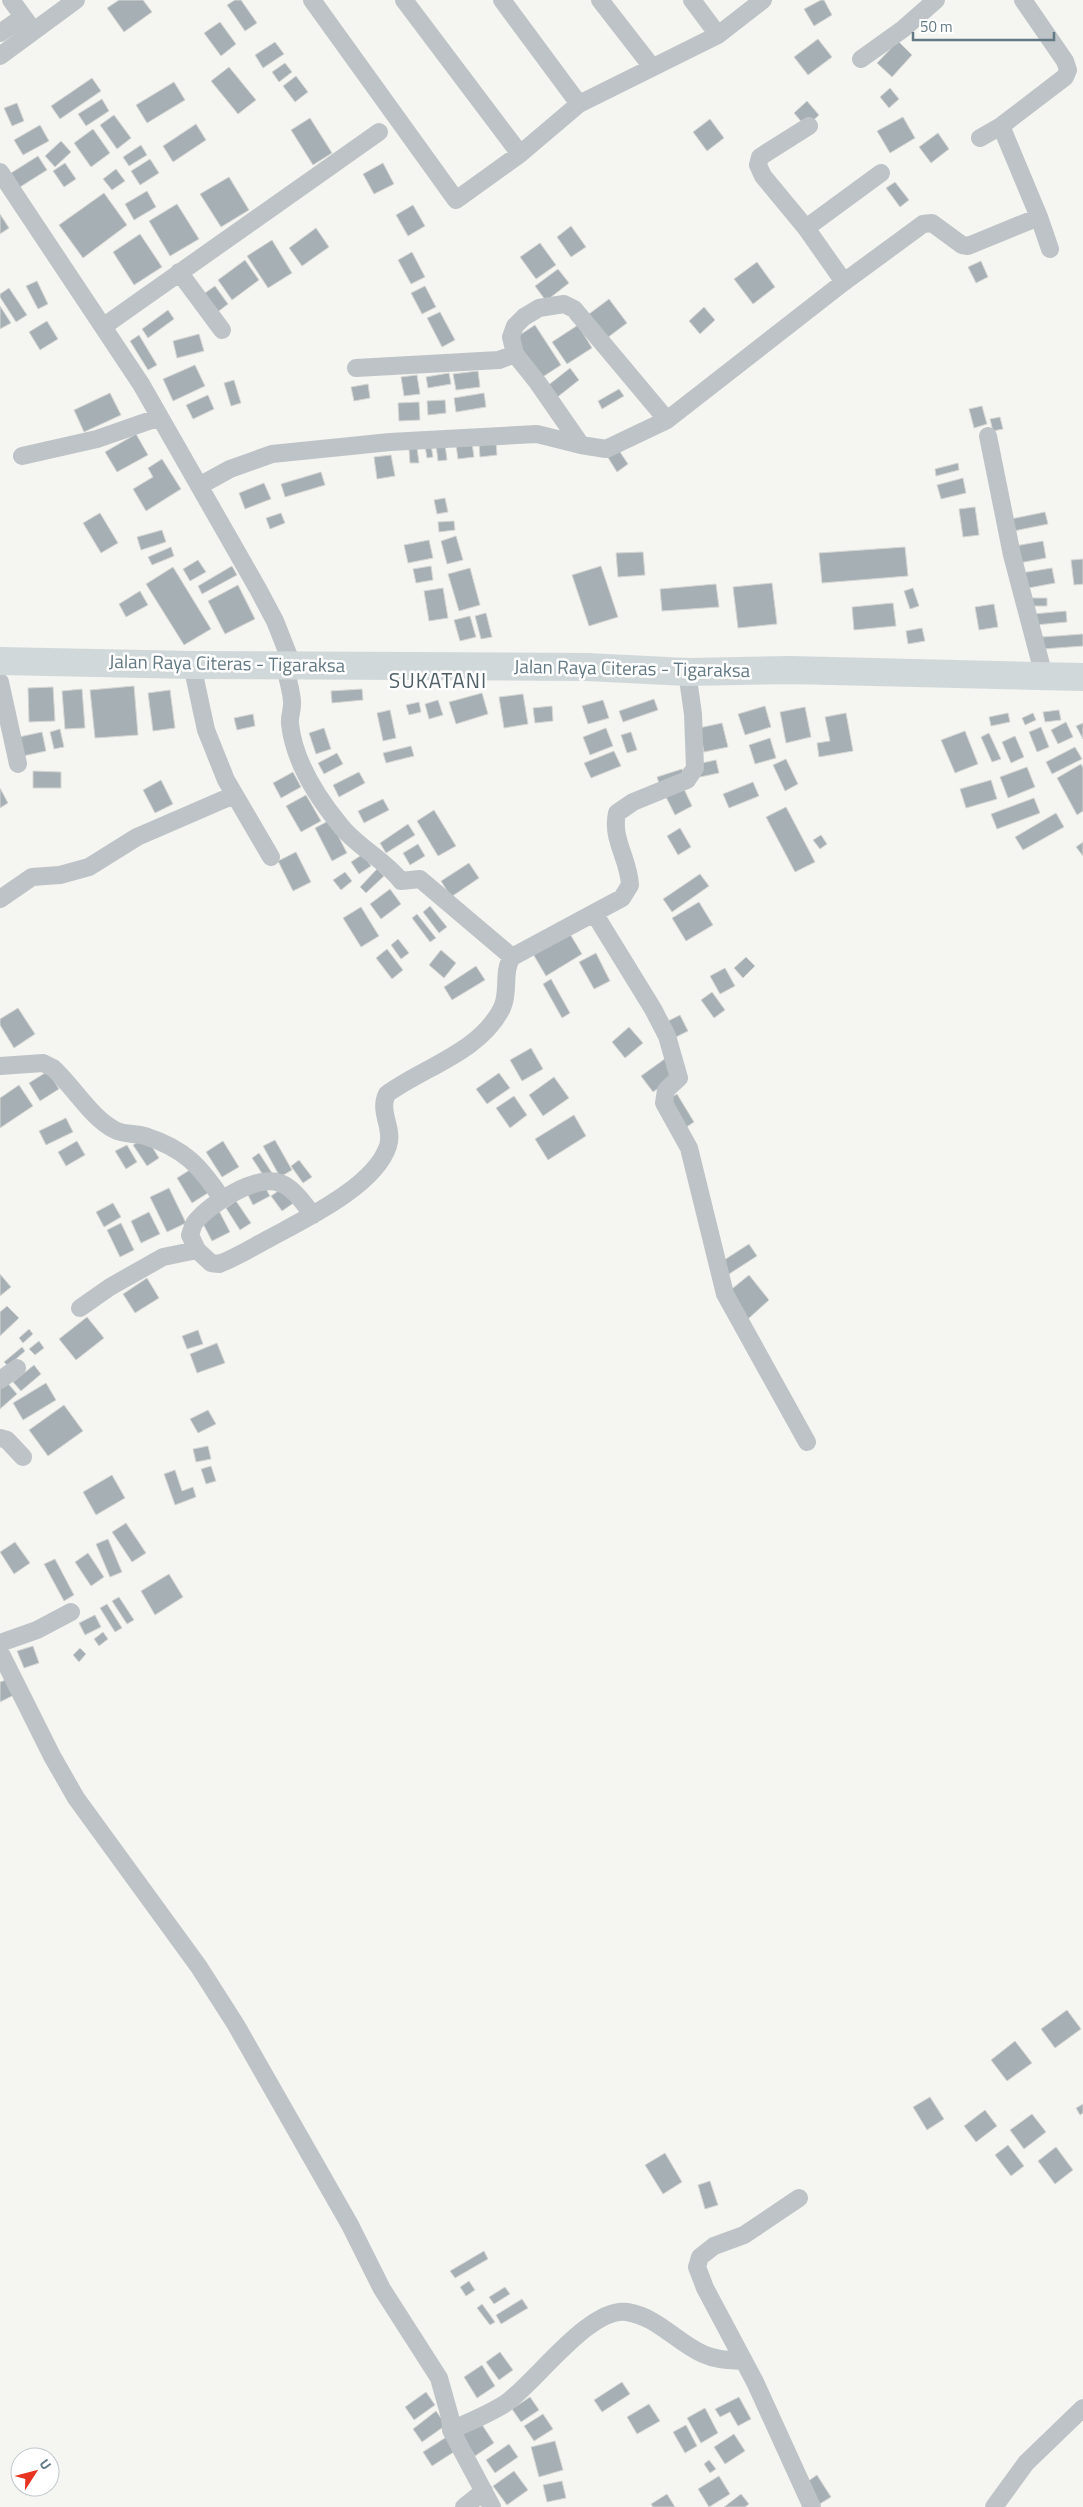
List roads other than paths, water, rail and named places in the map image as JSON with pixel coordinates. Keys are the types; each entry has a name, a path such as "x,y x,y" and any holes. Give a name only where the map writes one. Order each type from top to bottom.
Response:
{"main road":[{"name":"Jalan Raya Citeras - Tigaraksa","path":"0,661 192,665 587,667 687,672 790,670 1083,677"}],"street":[{"path":"11,0 28,24"},
{"path":"0,33 28,24 76,0"},
{"path":"312,0 456,200 520,154 579,104 718,35 763,0"},
{"path":"404,0 520,154"},
{"path":"502,0 579,104"},
{"path":"600,0 652,68"},
{"path":"692,0 718,35"},
{"path":"862,59 903,29 936,0"},
{"path":"980,138 1001,126 1066,77 1068,70 1065,61 1023,0"},
{"path":"0,56 28,24"},
{"path":"809,126 760,157 758,165 763,176 806,228 844,282"},
{"path":"1001,126 1039,217 1050,249"},
{"path":"104,326 379,132"},
{"path":"0,172 104,326 160,418 267,605 288,664 293,703 289,721 296,752 319,796 340,825 364,850 394,872 401,881 420,878 512,957"},
{"path":"806,228 880,173"},
{"path":"199,486 230,469 272,454 390,442 537,434 581,445 606,448 667,420 844,282 922,224 932,223 962,245 968,246 1039,217"},
{"path":"179,272 222,330"},
{"path":"581,445 538,383 515,354 511,337 515,326 524,317 540,308 564,304 574,309 667,420"},
{"path":"356,368 499,360 515,354"},
{"path":"22,456 97,439 160,418"},
{"path":"988,436 1012,555 1044,676"},
{"path":"192,665 206,730 226,780 271,857"},
{"path":"313,1215 288,1187 279,1182 259,1182 222,1199 195,1222 190,1235 197,1250 211,1263 219,1264 313,1215 341,1198 380,1163 388,1144 389,1132 383,1102 387,1094 464,1047 496,1016 505,999 507,964 512,957 622,898 630,885 627,864 616,838 615,822 617,813 633,802 687,780 695,768 694,723 687,672"},
{"path":"0,682 18,764"},
{"path":"0,899 32,877 60,876 89,867 138,838 234,795"},
{"path":"594,913 653,1009 667,1036 679,1078 666,1090 664,1103 689,1148 725,1294 807,1442"},
{"path":"0,1066 43,1063 54,1068 103,1122 115,1130 144,1136 179,1150 202,1170 222,1199"},
{"path":"80,1308 110,1287 163,1257 197,1250"},
{"path":"0,1380 17,1368"},
{"path":"0,1438 7,1440 23,1457"},
{"path":"0,1643 36,1630 71,1612"},
{"path":"0,1652 44,1742 76,1798 198,1967 236,2025 350,2226 382,2289 438,2378 450,2416 451,2430 492,2507"},
{"path":"799,2198 744,2234 714,2246 700,2258 697,2268 705,2288 744,2361 812,2507"},
{"path":"451,2430 505,2403 539,2375 564,2347 592,2322 608,2314 624,2312 641,2315 657,2323 701,2353 715,2359 744,2361"},
{"path":"994,2507 1026,2463 1083,2408"},
{"path":"464,2507 484,2491"}],"district":[{"name":"SUKATANI","path":"438,681"}]}
